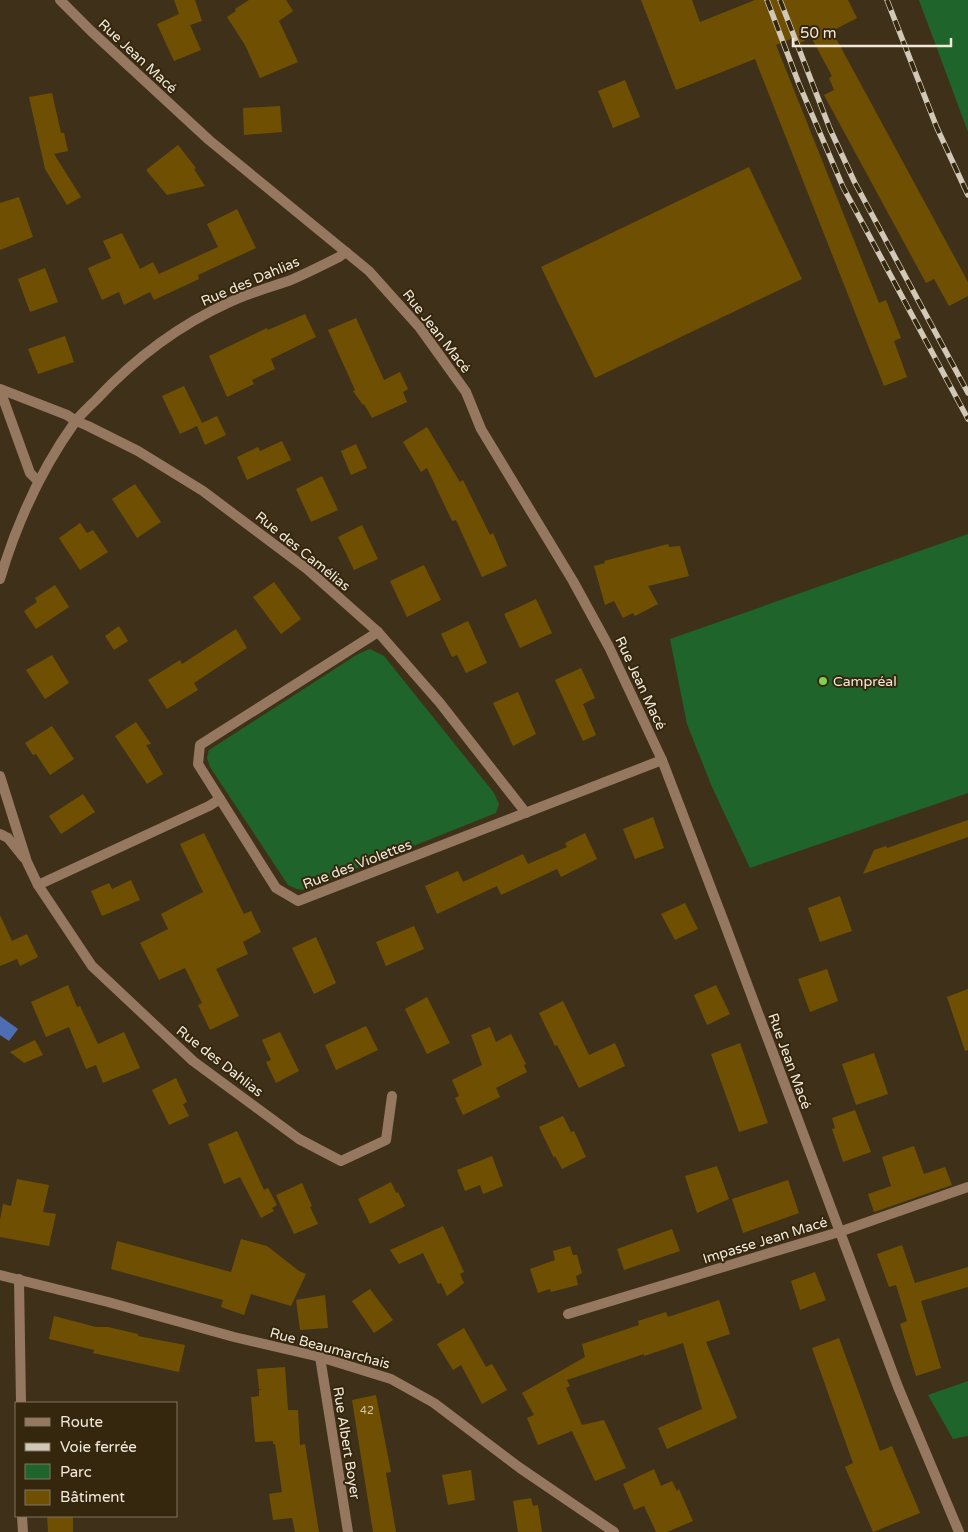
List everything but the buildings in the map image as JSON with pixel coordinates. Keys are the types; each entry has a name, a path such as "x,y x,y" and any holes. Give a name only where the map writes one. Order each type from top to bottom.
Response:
{"street":[{"name":"Rue Jean Macé","path":"60,0 209,140 369,271 420,328 466,392 481,428 573,581 609,647 662,760 898,1387 959,1532"},
{"name":"Rue des Dahlias","path":"0,579 25,506 38,480 76,421 115,380 158,344 184,327 231,301 292,279 339,258 346,252"},
{"name":"Rue des Camélias","path":"0,390 67,415 138,451 204,491 307,569 378,632 440,703 526,813"},
{"name":"Rue des Camélias","path":"0,390 30,473 38,480"},
{"name":"Rue des Violettes","path":"378,632 200,745 198,764 276,888 298,901 662,760"},
{"name":"Rue des Dahlias","path":"0,776 4,801 27,862 38,885 92,966 193,1061 300,1139 341,1161 386,1140 392,1096"},
{"path":"38,885 209,806 220,799"},
{"name":"Rue des Dahlias","path":"0,834 8,838 27,862"},
{"name":"Impasse Jean Macé","path":"568,1314 839,1232 968,1187"},
{"name":"Rue Beaumarchais","path":"0,1275 320,1358 391,1379 434,1403 520,1468 614,1532"},
{"path":"19,1279 21,1402"},
{"name":"Rue Albert Boyer","path":"320,1358 348,1532"},
{"path":"22,1517 23,1532"}],"green space":[{"path":"919,0 968,0 968,132"},
{"name":"Campréal","path":"968,534 968,793 750,868 712,787 687,724 670,639"},
{"path":"370,649 384,656 494,793 499,804 496,813 303,890 297,889 288,885 210,767 207,758 209,750 358,654"},
{"path":"968,1381 968,1436 953,1439 928,1395"}],"water":[{"path":"0,1016 18,1029 9,1041 0,1035"}],"railway":[{"path":"767,0 799,84 843,187 968,419"},
{"path":"780,0 830,129 855,183 968,393"},
{"path":"887,0 937,128 968,195"}],"place":[{"name":"Campréal","path":"823,681"}]}
